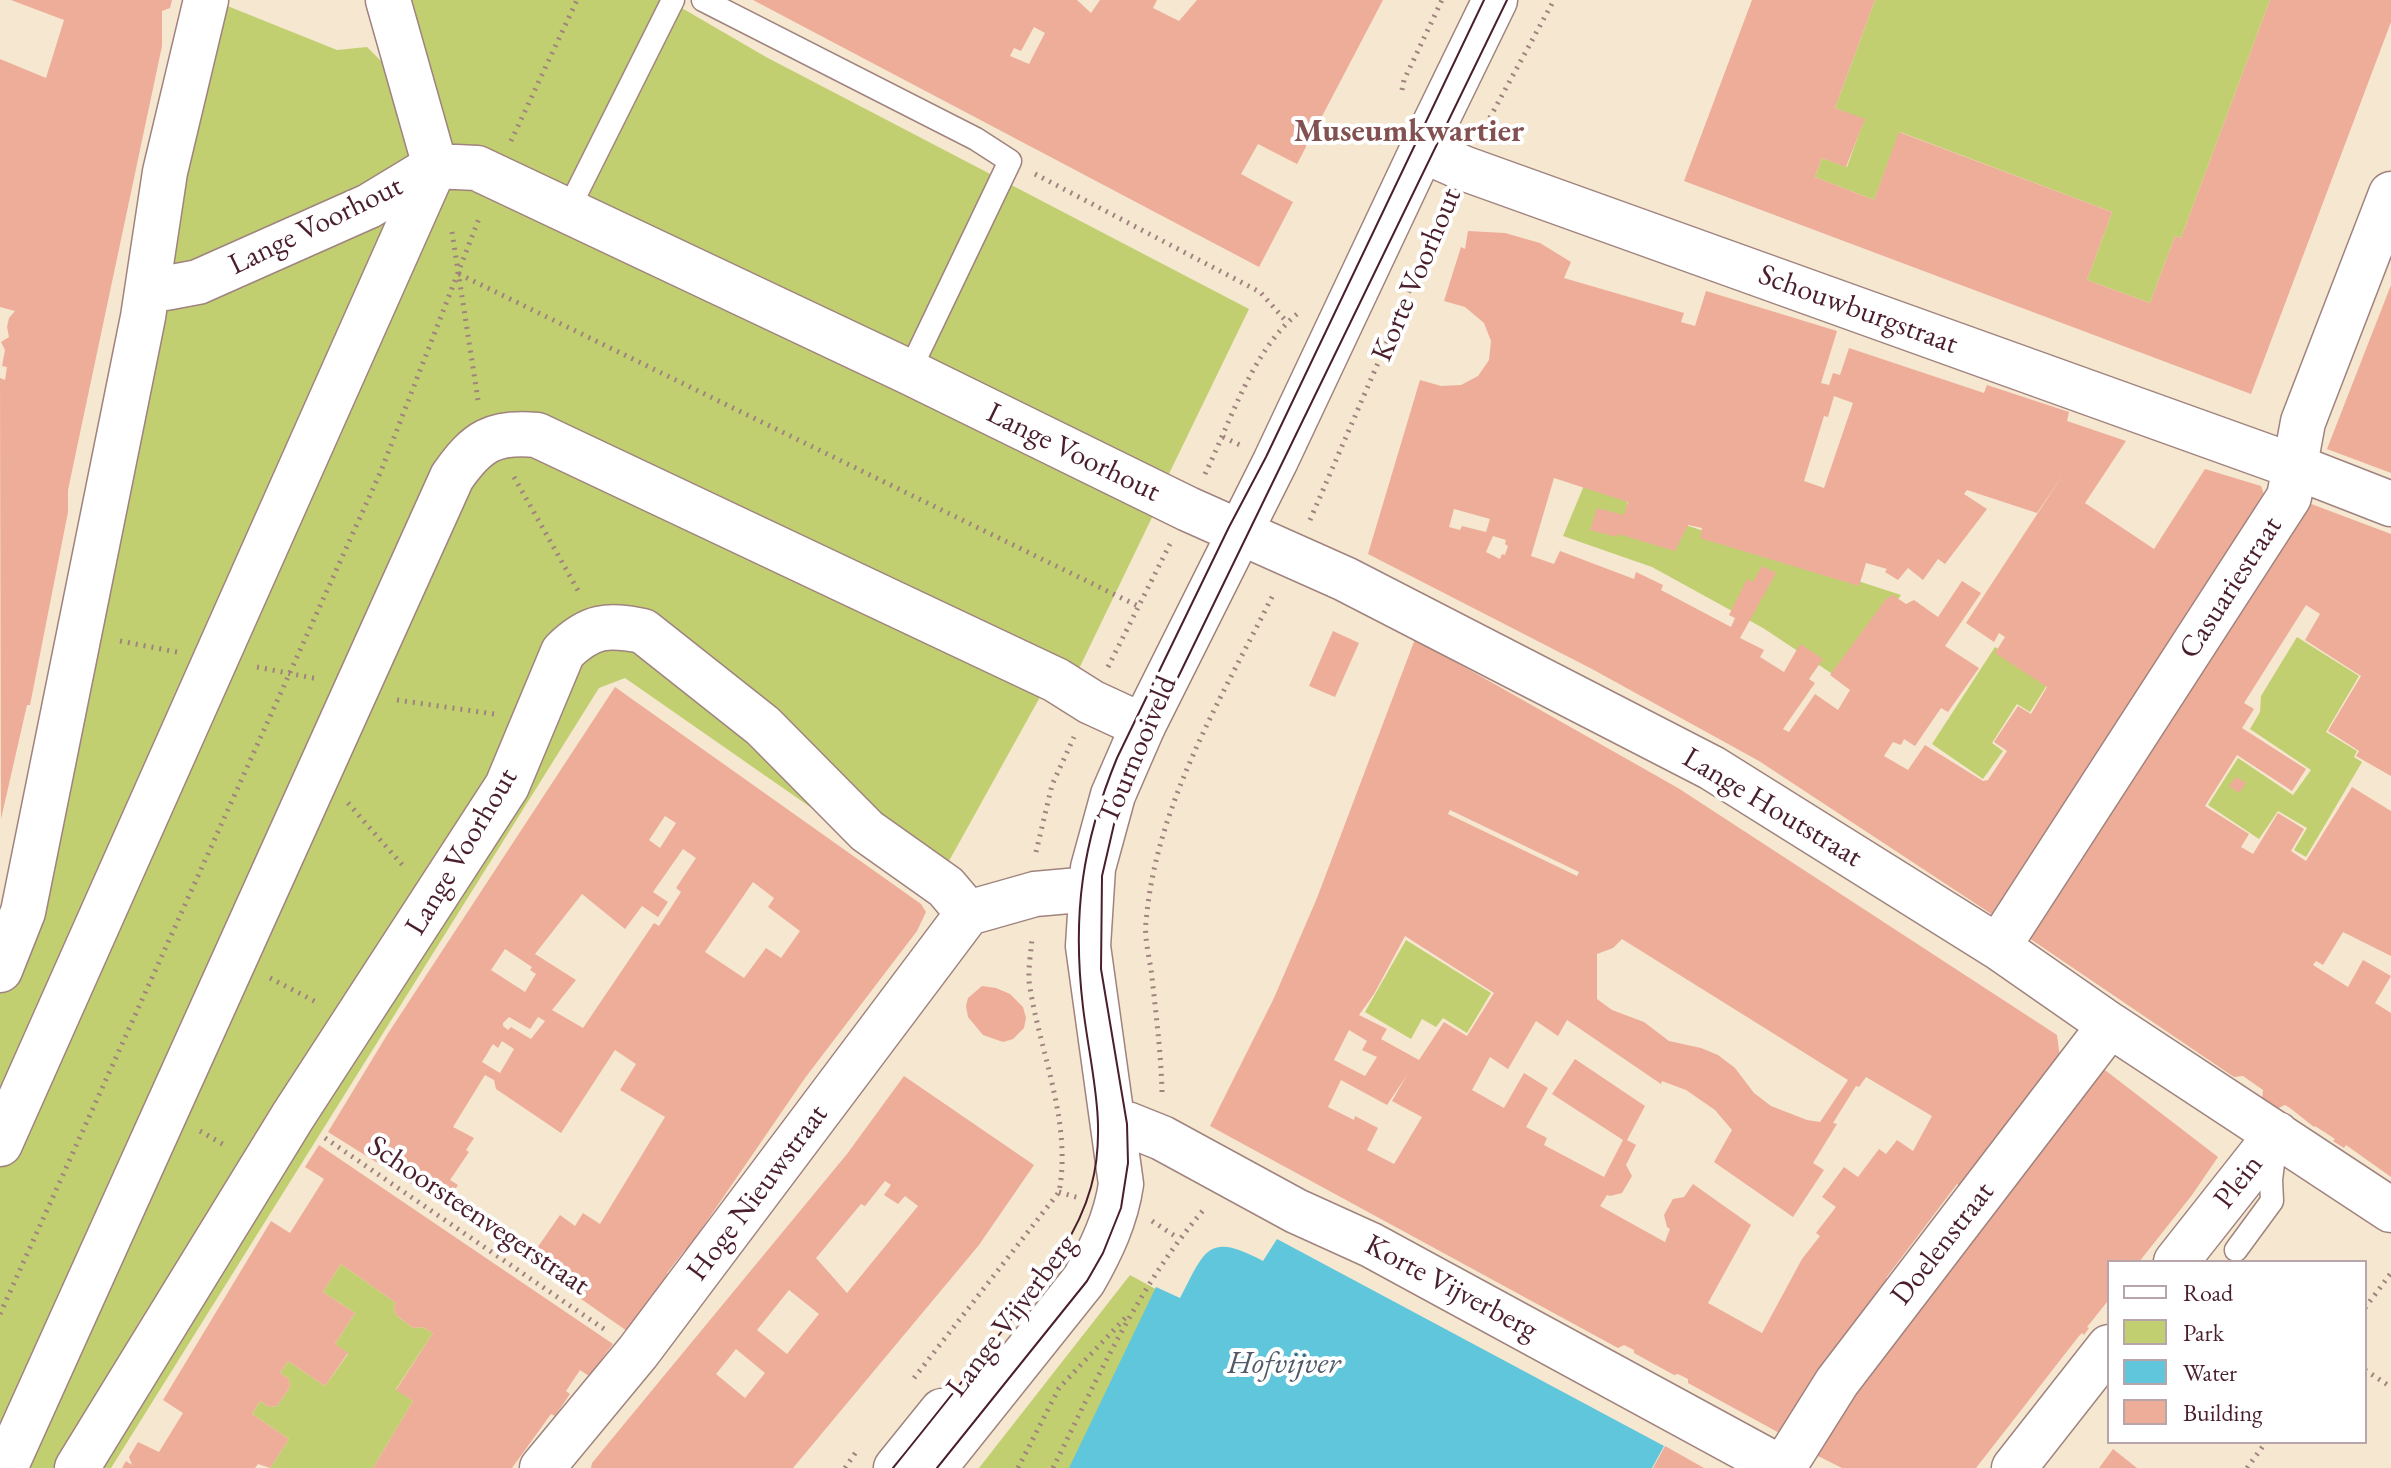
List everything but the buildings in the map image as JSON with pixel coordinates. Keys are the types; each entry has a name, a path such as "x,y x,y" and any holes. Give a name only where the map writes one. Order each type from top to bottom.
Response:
{"street":[{"path":"0,970 23,912 148,288 165,172 206,0"},
{"name":"Lange Voorhout","path":"0,1144 435,166 388,0"},
{"name":"Korte Voorhout","path":"1238,531 1275,462 1495,0"},
{"name":"Schouwburgstraat","path":"1422,150 1463,168 2296,467 2391,504"},
{"name":"Lange Voorhout","path":"148,288 198,282 369,206 435,166 477,168 1238,531"},
{"name":"Casuariestraat","path":"1998,947 2289,497 2303,422 2391,194"},
{"path":"5,1468 452,477 469,453 493,437 515,433 537,435 1056,680 1091,702 1143,726"},
{"name":"Lange Houtstraat","path":"1238,531 1345,579 1712,768 1998,947 2110,1025 2277,1134"},
{"name":"Tournooiveld","path":"1114,1124 1088,946 1093,868 1113,795 1143,726 1238,531"},
{"path":"592,629 619,626 643,631 763,726 867,831 946,887 968,913 1035,894 1091,889"},
{"name":"Lange Voorhout","path":"77,1468 293,1116 507,786 563,652 592,629"},
{"name":"Hoge Nieuwstraat","path":"542,1468 638,1352 968,913"},
{"name":"Doelenstraat","path":"1782,1468 1837,1382 2110,1025"},
{"name":"Korte Vijverberg","path":"1114,1124 1127,1124 1162,1138 1296,1211 1371,1245 1782,1468"},
{"name":"Lange Vijverberg","path":"878,1458 1057,1265 1072,1242 1089,1201 1114,1124"},
{"name":"Lange Vijverberg","path":"934,1468 1084,1280 1098,1256 1118,1207 1121,1184 1114,1124"},
{"name":"Plein","path":"2178,1260 2277,1134 2391,1210"},
{"path":"2014,1468 2107,1350"}],"lane":[{"path":"568,210 673,0"},
{"path":"703,0 976,139 1010,161 909,372"},
{"path":"2236,1250 2272,1201 2271,1180 2277,1134"}],"path":[{"path":"1399,103 1404,80 1442,0"},
{"name":"Korte Voorhout","path":"1195,750 1326,485 1463,168 1554,0"},
{"path":"1010,161 1260,292 1287,322"},
{"path":"459,274 481,422 493,437 591,614 592,629"},
{"path":"459,274 1138,606"},
{"path":"0,1314 381,471 459,274"},
{"path":"1035,894 1036,853 1052,785 1258,360 1287,322 1307,306"},
{"path":"79,633 289,673 373,697 535,720"},
{"name":"Tournooiveld","path":"1162,1138 1161,1052 1145,924 1169,818 1195,750"},
{"path":"320,772 434,902"},
{"name":"Lange Vijverberg","path":"908,1386 1059,1192 1063,1173 1061,1130 1029,985 1035,894"},
{"path":"235,960 355,1021"},
{"path":"166,1112 262,1166"},
{"name":"Schoorsteenvegerstraat","path":"293,1116 638,1352"},
{"path":"1053,1468 1130,1313 1178,1238 1147,1217"},
{"path":"2367,1305 2391,1273"},
{"path":"1018,1468 1059,1388 1130,1313"},
{"path":"2367,1371 2391,1387"},
{"path":"2247,1468 2265,1444"},
{"path":"845,1468 878,1458"}],"green space":[{"path":"404,0 668,0 766,57 1249,309 1075,677 1045,688 944,870 961,912 625,678 599,688 111,1468 0,1468 0,915 220,3 337,50 367,47 390,70"},
{"path":"1875,0 2270,0 2181,238 2175,236 2150,303 2087,280 2112,212 1900,132 1874,200 1815,177 1822,158 1847,167 1864,120 1835,108"},
{"path":"1585,483 1628,495 1627,506 1901,595 1840,679 1763,628 1652,567 1563,536"},
{"path":"2297,637 2359,676 2326,732 2357,751 2354,757 2362,762 2306,857 2294,850 2307,828 2278,811 2259,839 2208,805 2238,758 2293,795 2311,770 2250,729 2260,712 2261,696"},
{"path":"1995,647 2049,682 2030,712 2017,704 1992,743 2003,751 1983,779 1932,744"},
{"path":"1406,940 1491,993 1467,1033 1443,1018 1436,1027 1422,1019 1411,1039 1365,1012"},
{"path":"341,1264 396,1303 396,1315 413,1328 422,1327 433,1333 396,1389 413,1401 373,1468 270,1468 289,1439 252,1414 260,1401 269,1407 277,1406 290,1387 289,1379 280,1373 288,1361 325,1386 348,1354 335,1344 355,1313 323,1292"},
{"path":"1130,1275 1172,1298 1088,1468 979,1468"}],"water":[{"name":"Hofvijver","path":"1277,1239 1664,1446 1652,1468 1069,1468 1156,1287 1180,1298 1202,1258 1210,1251 1219,1247 1230,1248 1263,1261"}],"tram line":[{"path":"893,1468 1044,1277 1084,1207 1096,1164 1098,1119 1080,973 1080,910 1088,850 1105,789 1117,758 1266,457 1484,0"},
{"path":"937,1468 1087,1281 1103,1253 1121,1208 1128,1163 1127,1124 1101,969 1102,876 1115,820 1152,731 1507,0"}],"district":[{"name":"Museumkwartier","path":"1409,132"}]}
